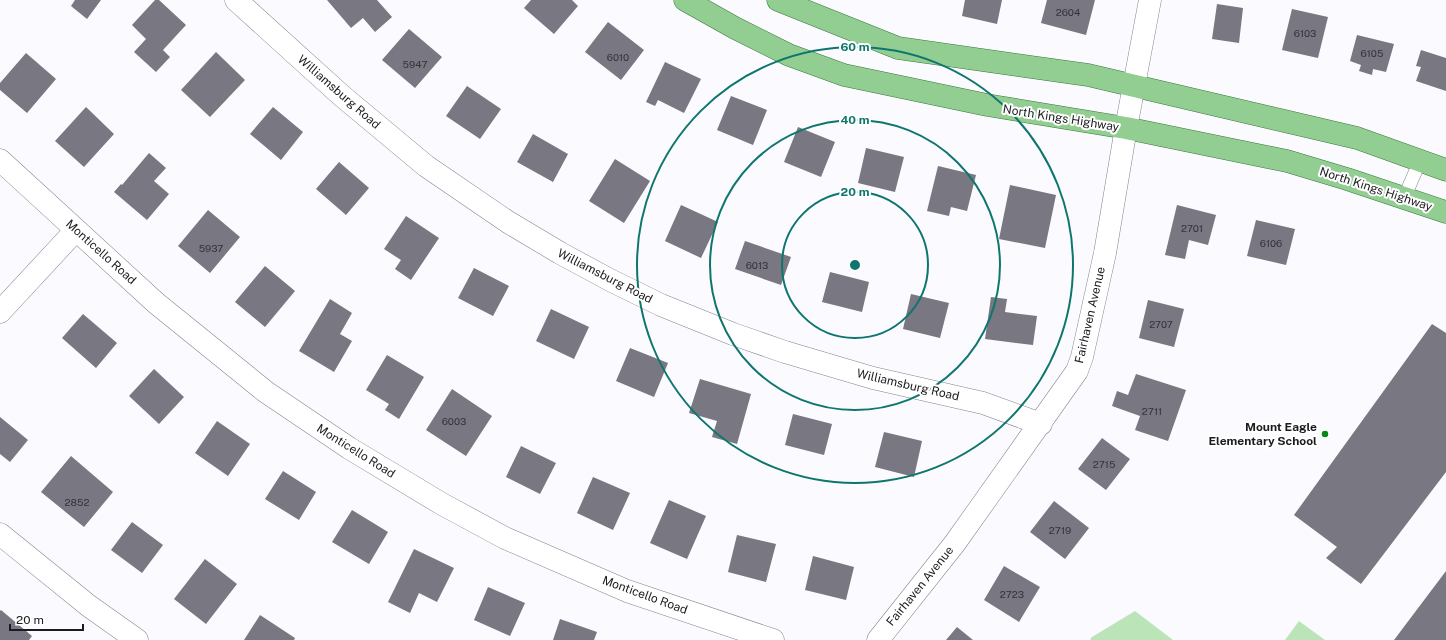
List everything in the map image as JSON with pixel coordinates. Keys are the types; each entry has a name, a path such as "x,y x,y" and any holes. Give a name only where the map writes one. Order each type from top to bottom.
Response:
{"main road":[{"name":"North Kings Highway","path":"685,0 735,28 789,55 844,75 987,105 1126,128 1287,161 1347,178 1446,212"},
{"path":"778,0 898,48 1088,74 1357,138 1446,170"}],"street":[{"name":"Williamsburg Road","path":"236,0 342,96 426,166 508,222 560,253 610,280 661,305 733,334 785,352 873,378 983,403 1040,424"},
{"name":"Fairhaven Avenue","path":"878,640 955,543 1077,371 1082,357 1105,253 1126,128 1150,0"},
{"name":"Monticello Road","path":"0,160 156,303 266,392 348,448 429,496 505,538 620,588 773,640"},
{"path":"0,312 76,230"},
{"path":"0,534 89,606 137,640"}],"lane":[{"path":"1404,198 1420,161"}],"green space":[{"path":"1135,611 1173,640 1090,640 1092,637"},
{"path":"1299,621 1325,640 1285,640"}],"building":[{"path":"75,0 101,0 87,19 71,6"},
{"path":"155,0 159,0 186,25 163,50 170,57 156,72 134,52 146,39 132,25"},
{"path":"327,0 377,0 392,17 375,32 363,18 351,28"},
{"path":"531,0 572,0 578,6 554,34 524,8"},
{"path":"965,0 1002,0 997,24 962,16"},
{"path":"1047,0 1095,0 1086,35 1041,23"},
{"path":"1217,4 1243,8 1239,43 1212,39"},
{"path":"1292,9 1328,17 1318,58 1282,50"},
{"path":"608,22 644,50 621,80 585,52"},
{"path":"409,29 442,57 415,88 382,60"},
{"path":"1357,35 1394,44 1386,72 1373,69 1372,75 1359,71 1361,65 1350,61"},
{"path":"1421,50 1446,58 1446,91 1416,81 1421,67 1416,66"},
{"path":"216,52 245,80 210,117 181,90"},
{"path":"26,53 56,79 27,113 0,90 0,83"},
{"path":"665,62 701,79 684,113 658,100 655,106 646,102"},
{"path":"467,86 501,109 480,139 446,116"},
{"path":"731,96 767,110 753,145 717,130"},
{"path":"86,107 114,134 84,167 55,141"},
{"path":"273,107 303,132 281,160 250,134"},
{"path":"798,127 835,142 821,177 784,162"},
{"path":"533,134 568,154 553,182 517,162"},
{"path":"866,148 904,157 895,192 858,183"},
{"path":"149,153 166,168 154,181 169,194 147,220 114,192 121,184 122,185"},
{"path":"615,159 650,181 624,223 589,201"},
{"path":"339,162 369,188 346,215 316,189"},
{"path":"938,166 976,175 967,211 951,207 949,216 927,211"},
{"path":"1010,185 1056,195 1045,248 999,239"},
{"path":"681,205 718,222 701,258 665,241"},
{"path":"1177,205 1216,215 1208,245 1189,240 1185,259 1165,255"},
{"path":"208,210 240,237 210,273 178,246"},
{"path":"406,216 439,238 411,280 395,269 401,260 384,249"},
{"path":"1256,220 1295,229 1286,265 1247,256"},
{"path":"745,241 791,257 781,285 735,269"},
{"path":"265,266 295,291 265,327 235,302"},
{"path":"474,268 509,286 493,316 458,298"},
{"path":"830,272 869,282 862,312 822,302"},
{"path":"911,294 949,303 940,338 903,329"},
{"path":"991,297 1007,299 1005,312 1037,316 1033,345 985,339"},
{"path":"330,299 352,313 340,334 352,341 334,372 299,351"},
{"path":"1148,300 1184,309 1174,347 1139,338"},
{"path":"551,309 589,327 574,359 536,341"},
{"path":"83,314 117,343 96,368 62,338"},
{"path":"1432,324 1446,333 1446,472 1361,584 1326,558 1337,547 1294,515"},
{"path":"630,348 668,363 654,397 616,381"},
{"path":"387,355 424,377 399,419 385,410 389,404 366,390"},
{"path":"154,369 184,397 159,424 129,396"},
{"path":"1136,374 1186,390 1168,441 1135,430 1140,416 1112,406 1117,391 1128,395"},
{"path":"700,379 751,394 737,444 712,437 717,421 689,413"},
{"path":"452,389 492,416 466,456 426,430"},
{"path":"793,414 832,424 824,455 785,445"},
{"path":"0,417 28,440 10,462 0,454"},
{"path":"217,421 250,444 228,476 195,453"},
{"path":"884,432 922,441 914,477 875,467"},
{"path":"1102,438 1130,459 1106,490 1078,469"},
{"path":"521,446 556,463 540,494 506,477"},
{"path":"71,456 113,492 84,527 41,492"},
{"path":"283,471 316,492 299,520 265,499"},
{"path":"593,477 630,493 613,530 577,513"},
{"path":"669,500 706,516 687,559 650,543"},
{"path":"1054,501 1089,528 1065,559 1030,532"},
{"path":"352,510 388,532 369,564 332,542"},
{"path":"132,522 163,545 142,573 111,550"},
{"path":"737,535 776,544 766,582 728,572"},
{"path":"414,549 454,568 437,602 419,593 410,613 388,602"},
{"path":"813,556 854,567 846,600 805,590"},
{"path":"205,559 237,584 206,624 174,599"},
{"path":"1004,566 1040,587 1019,622 984,600"},
{"path":"1446,571 1446,640 1394,640"},
{"path":"488,587 525,603 510,636 474,620"},
{"path":"1,610 32,636 29,640 0,640"},
{"path":"260,615 295,638 294,640 244,640"},
{"path":"560,619 597,632 594,640 553,640"},
{"path":"957,627 973,640 946,640"}],"place":[{"name":"Mount Eagle Elementary School","path":"1325,434"}]}
